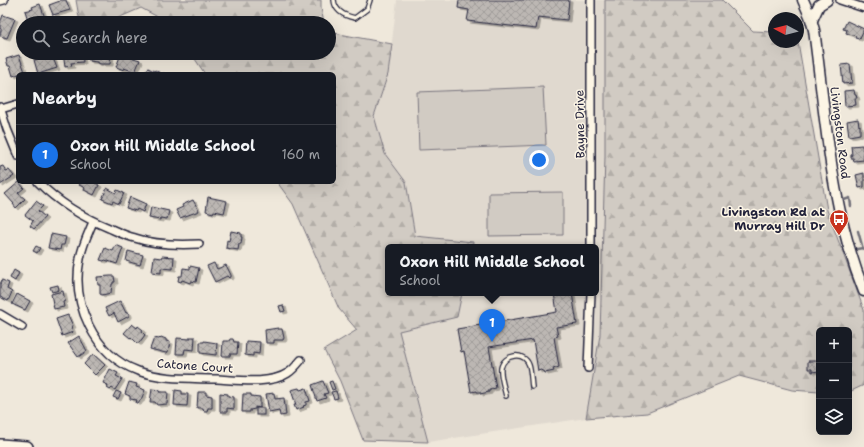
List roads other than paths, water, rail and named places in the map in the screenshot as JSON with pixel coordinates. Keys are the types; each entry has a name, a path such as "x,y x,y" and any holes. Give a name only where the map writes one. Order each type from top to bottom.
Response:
{"highway":[{"path":"0,445 27,447"}],"main road":[{"name":"Livingston Road","path":"803,0 812,20 814,30 836,196 848,245 864,291"},
{"path":"812,20 819,5 827,0"}],"street":[{"path":"0,1 4,0"},
{"name":"Bayne Drive","path":"591,0 591,244"},
{"path":"840,0 864,8"},
{"path":"16,104 0,108 16,151"},
{"path":"40,184 62,204 93,222 141,240 173,244 199,244"},
{"name":"Catone Court","path":"93,222 79,260 78,284 80,301 87,323 94,335 108,351 123,363 137,370 161,376 249,381 268,380 281,377 289,373 301,360"},
{"path":"588,368 591,296"},
{"path":"0,314 22,327"}],"lane":[{"path":"334,0 334,4 344,16 355,18 367,10 370,0"},
{"path":"506,396 501,367 505,360 511,356 519,356 525,359 529,365 532,387"}],"waterway":[{"path":"844,200 850,198 851,206"},
{"path":"858,231 863,249"},
{"path":"857,249 863,248"}],"place":[{"name":"Livingston Rd at Murray Hill Dr","path":"839,236"},
{"name":"Oxon Hill Middle School","path":"492,342"}]}
